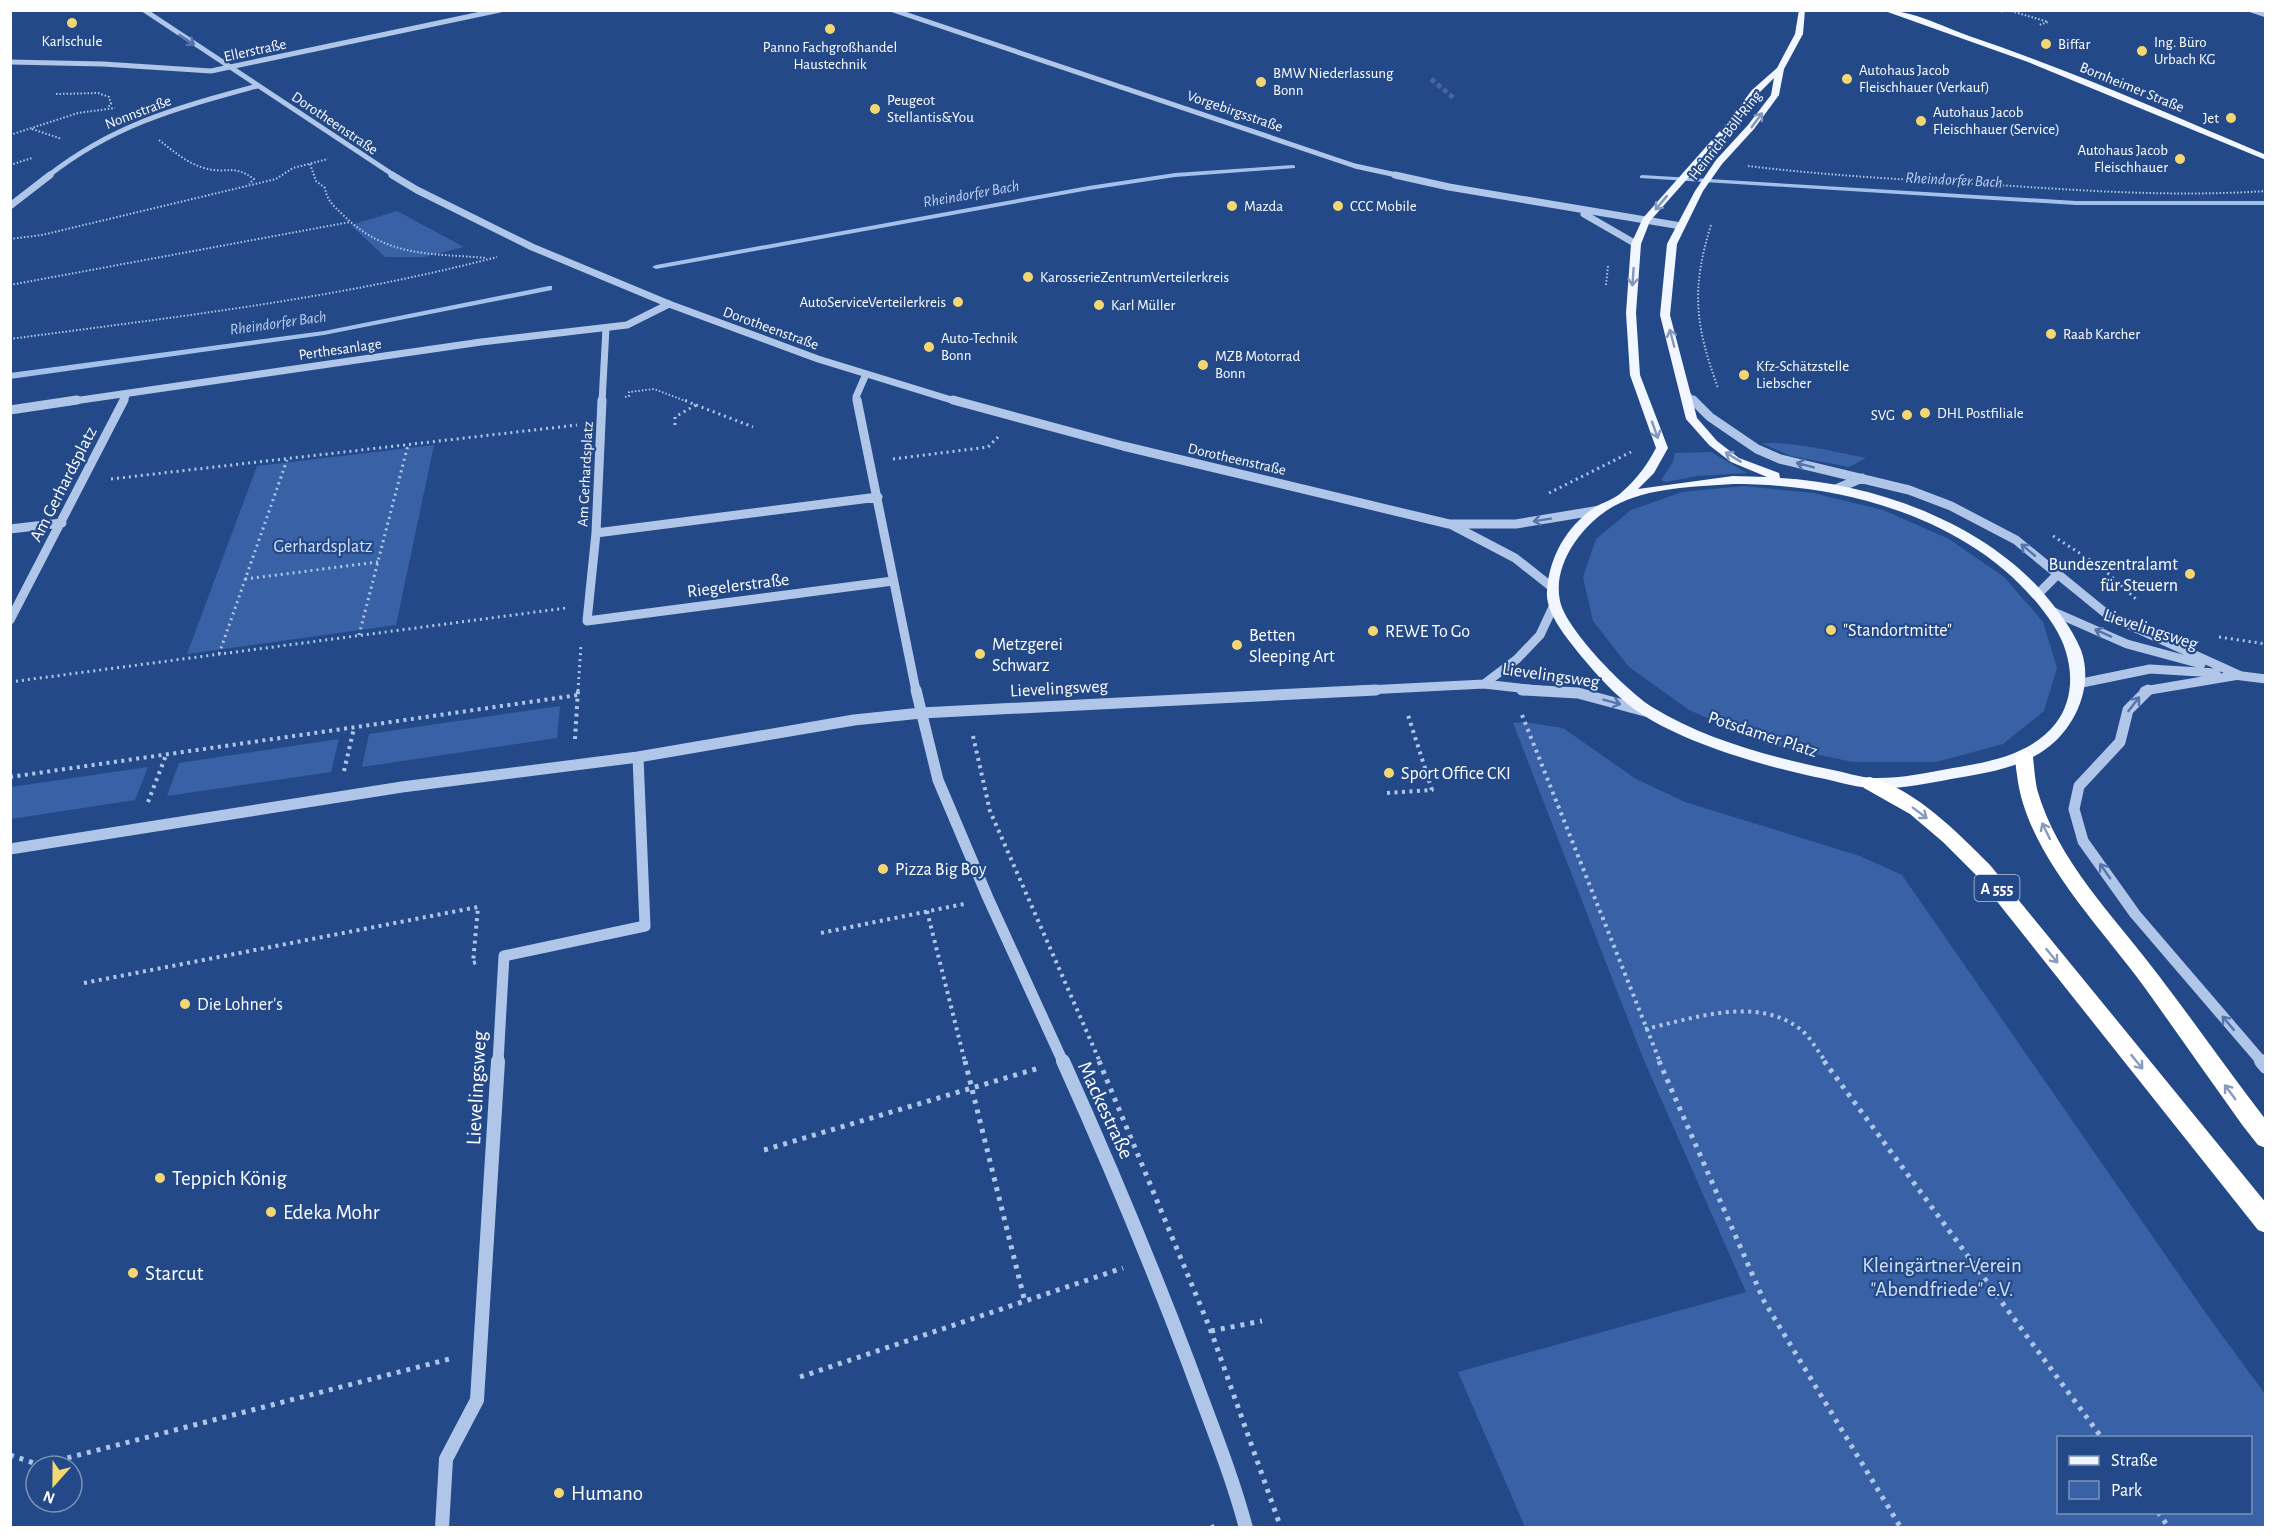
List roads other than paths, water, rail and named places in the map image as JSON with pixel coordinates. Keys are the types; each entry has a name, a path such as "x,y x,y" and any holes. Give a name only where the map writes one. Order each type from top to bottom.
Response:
{"highway":[{"path":"2024,758 2024,777 2031,800 2065,866 2265,1138"},
{"name":"A 555","path":"1870,783 1917,809 1950,837 1983,870 2265,1222"}],"main road":[{"name":"Heinrich-Böll-Ring","path":"1786,481 1735,460 1713,443 1692,419 1665,315 1671,253 1681,226 1699,191 1719,162 1751,127 1775,94 1780,69 1799,34 1802,10"},
{"name":"Bornheimer Straße","path":"1885,10 1946,29 2079,80 2265,158"},
{"name":"Heinrich-Böll-Ring","path":"1624,497 1650,471 1662,448 1635,375 1631,313 1636,244 1646,220 1731,124 1755,92 1780,69"},
{"name":"Potsdamer Platz","path":"1786,481 1836,489 1904,509 1968,539 2007,566 2038,593 2054,612 2076,653 2076,684 2069,714 2050,736 2024,758 1933,777 1870,783 1799,769 1721,745 1648,711 1603,673 1578,643 1554,605 1553,588 1559,555 1573,532 1600,510 1624,497 1711,482 1786,481"}],"street":[{"path":"145,12 158,10"},
{"name":"Ellerstraße","path":"10,62 103,64 189,72 230,68 500,10"},
{"name":"Vorgebirgsstraße","path":"893,10 1355,166 1449,187 1681,226"},
{"path":"2251,10 2265,15"},
{"name":"Dorotheenstraße","path":"145,12 354,152 436,200 532,247 669,304 736,330 866,374 1015,418 1449,524 1515,558 1553,588"},
{"name":"Nonnstraße","path":"10,206 86,149 137,123 256,86"},
{"name":"Vorgebirgsstraße","path":"1576,210 1636,244"},
{"name":"Perthesanlage","path":"10,410 481,342 627,325 669,304"},
{"name":"Am Gerhardsplatz","path":"587,621 596,533 606,328"},
{"path":"866,374 856,398 921,713"},
{"name":"Am Gerhardsplatz","path":"10,620 13,610 62,523 127,394"},
{"path":"1687,395 1710,417 1741,439 1780,459 1910,490 1951,506 2016,540 2109,616 2239,675"},
{"path":"1836,489 1862,478"},
{"path":"596,533 878,497"},
{"name":"Dorotheenstraße","path":"1449,524 1516,524 1600,510"},
{"path":"10,529 62,523"},
{"path":"2038,593 2057,575"},
{"name":"Riegelerstraße","path":"587,621 894,581"},
{"name":"Lievelingsweg","path":"1484,684 1517,658 1540,635 1554,605"},
{"name":"Lievelingsweg","path":"2054,612 2127,644 2239,675"},
{"name":"Lievelingsweg","path":"2076,684 2150,669 2265,679"},
{"path":"2239,675 2145,690 2128,710 2120,742 2079,786 2074,809 2083,841 2135,914 2265,1067"},
{"name":"Lievelingsweg","path":"10,849 338,798 638,757 854,720 921,713 1484,684 1513,689 1578,693 1648,711"},
{"name":"Mackestraße","path":"921,713 938,780 988,898 1109,1162 1149,1260 1235,1488 1246,1527"},
{"name":"Lievelingsweg","path":"442,1527 446,1459 477,1400 504,956 645,926 638,757"}],"waterway":[{"name":"Rheindorfer Bach","path":"656,267 1089,188 1175,175 1293,167"},
{"name":"Rheindorfer Bach","path":"1642,177 2076,203 2266,203"},
{"name":"Rheindorfer Bach","path":"10,376 324,333 549,288"}],"tunnel":[{"path":"1431,79 1455,99"}],"place":[{"name":"Karlschule","path":"72,23"},
{"name":"Panno Fachgroßhandel Haustechnik","path":"830,29"},
{"name":"Biffar","path":"2046,44"},
{"name":"Ing. Büro Urbach KG","path":"2142,51"},
{"name":"Autohaus Jacob Fleischhauer (Verkauf)","path":"1847,79"},
{"name":"BMW Niederlassung Bonn","path":"1261,82"},
{"name":"Peugeot Stellantis&You","path":"875,109"},
{"name":"Jet","path":"2231,118"},
{"name":"Autohaus Jacob Fleischhauer (Service)","path":"1921,121"},
{"name":"Autohaus Jacob Fleischhauer","path":"2180,159"},
{"name":"Mazda","path":"1232,206"},
{"name":"CCC Mobile","path":"1338,206"},
{"name":"KarosserieZentrumVerteilerkreis","path":"1028,277"},
{"name":"AutoServiceVerteilerkreis","path":"958,302"},
{"name":"Karl Müller","path":"1099,305"},
{"name":"Raab Karcher","path":"2051,334"},
{"name":"Auto-Technik Bonn","path":"929,347"},
{"name":"MZB Motorrad Bonn","path":"1203,365"},
{"name":"Kfz-Schätzstelle Liebscher","path":"1744,375"},
{"name":"DHL Postfiliale","path":"1925,413"},
{"name":"SVG","path":"1907,415"},
{"name":"Bundeszentralamt für Steuern","path":"2190,574"},
{"name":"\"Standortmitte\"","path":"1831,630"},
{"name":"REWE To Go","path":"1373,631"},
{"name":"Betten Sleeping Art","path":"1237,645"},
{"name":"Metzgerei Schwarz","path":"980,654"},
{"name":"Sport Office CKI","path":"1389,773"},
{"name":"Pizza Big Boy","path":"883,869"},
{"name":"Die Lohner's","path":"185,1004"},
{"name":"Teppich König","path":"160,1178"},
{"name":"Edeka Mohr","path":"271,1212"},
{"name":"Starcut","path":"133,1273"},
{"name":"Humano","path":"559,1493"}],"park label":[{"name":"Gerhardsplatz","path":"323,546"},
{"name":"Kleingärtner-Verein \"Abendfriede\" e.V.","path":"1942,1277"}]}
